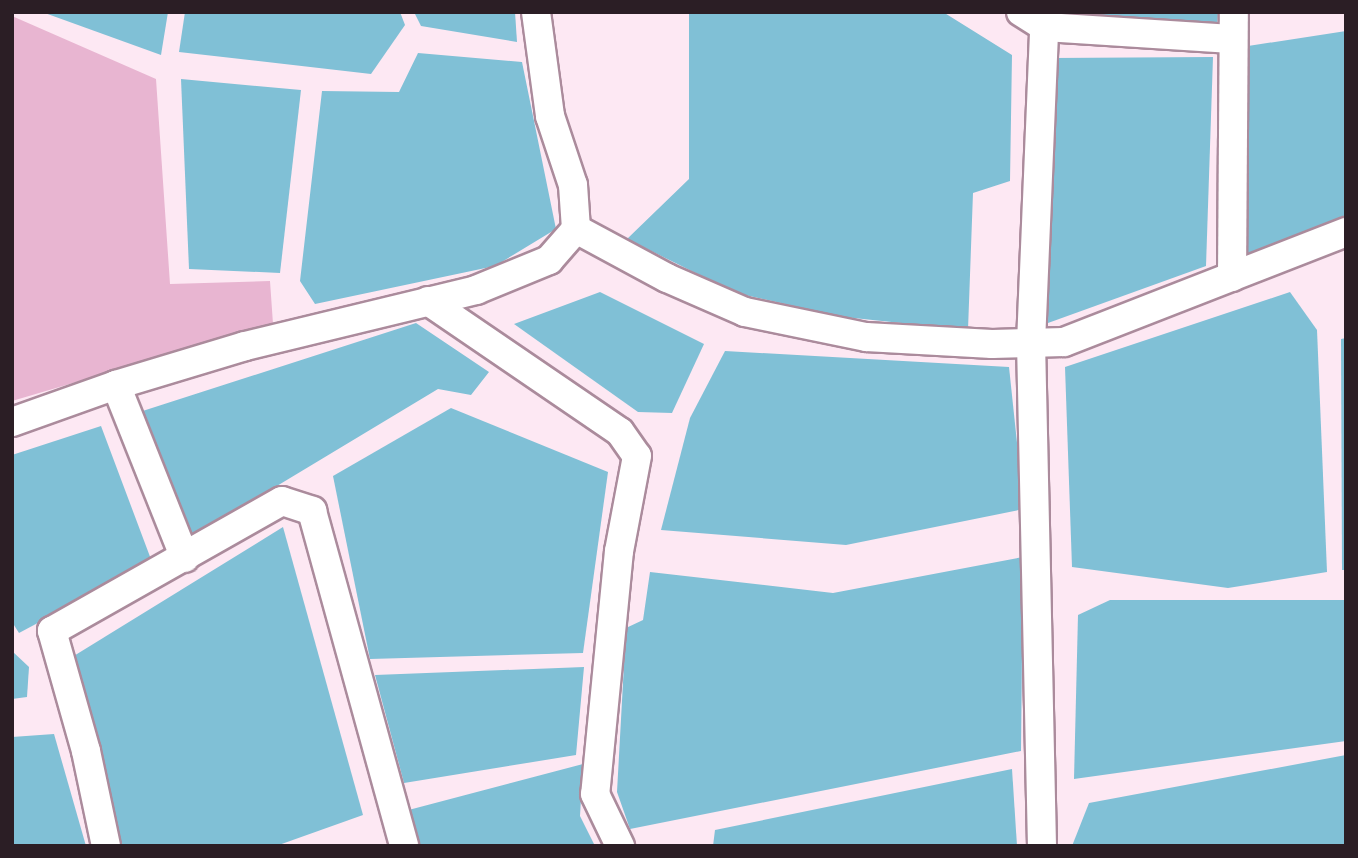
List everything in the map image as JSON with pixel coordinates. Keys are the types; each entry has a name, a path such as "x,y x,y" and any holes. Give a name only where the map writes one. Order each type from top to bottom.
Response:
{"lane":[{"path":"12,422 116,384 476,290 550,260 576,229 573,185 551,116 536,12"},
{"path":"1042,846 1031,343 1037,17 1233,25 1232,277"},
{"path":"576,229 667,278 745,312 866,337 1031,343 1064,342 1346,232"},
{"path":"428,301 620,432 637,456 619,551 595,794 620,846"},
{"path":"116,384 185,558"},
{"path":"106,846 86,751 52,631 282,501 312,511 404,846"}],"shaded area":[{"path":"12,16 156,79 170,284 270,281 273,324 12,401"}],"water":[{"path":"42,12 168,12 161,55"},
{"path":"185,12 400,12 405,25 371,74 179,52"},
{"path":"414,12 515,12 517,42 421,26"},
{"path":"689,12 943,12 1012,55 1010,181 973,193 968,330 844,317 736,293 627,239 689,179"},
{"path":"1055,12 1218,12 1217,27 1055,20"},
{"path":"1346,31 1346,215 1244,257 1248,46"},
{"path":"418,53 522,62 556,229 495,266 315,304 300,281 322,91 399,92"},
{"path":"1213,57 1206,266 1048,323 1051,58"},
{"path":"181,79 301,90 280,273 189,269"},
{"path":"600,292 704,344 672,413 638,412 514,324"},
{"path":"1290,292 1317,330 1327,572 1228,588 1072,567 1065,367"},
{"path":"416,323 489,372 471,395 438,389 172,549 124,417"},
{"path":"1346,338 1346,570 1342,570 1341,339"},
{"path":"725,351 1009,367 1024,509 846,545 661,530 690,418"},
{"path":"451,408 608,472 583,653 370,659 333,476"},
{"path":"101,426 152,562 19,633 12,622 12,455"},
{"path":"283,527 363,815 276,846 118,846 64,662"},
{"path":"1023,557 1021,751 630,829 617,792 626,628 643,620 650,572 833,593"},
{"path":"1110,600 1346,600 1346,741 1074,779 1078,615"},
{"path":"12,651 29,667 27,697 12,699"},
{"path":"584,667 576,755 404,783 375,675"},
{"path":"54,734 86,846 12,846 12,737"},
{"path":"1346,755 1346,846 1072,846 1089,803"},
{"path":"583,764 580,816 595,846 416,846 401,812"},
{"path":"1012,769 1017,846 713,846 715,830"}]}
